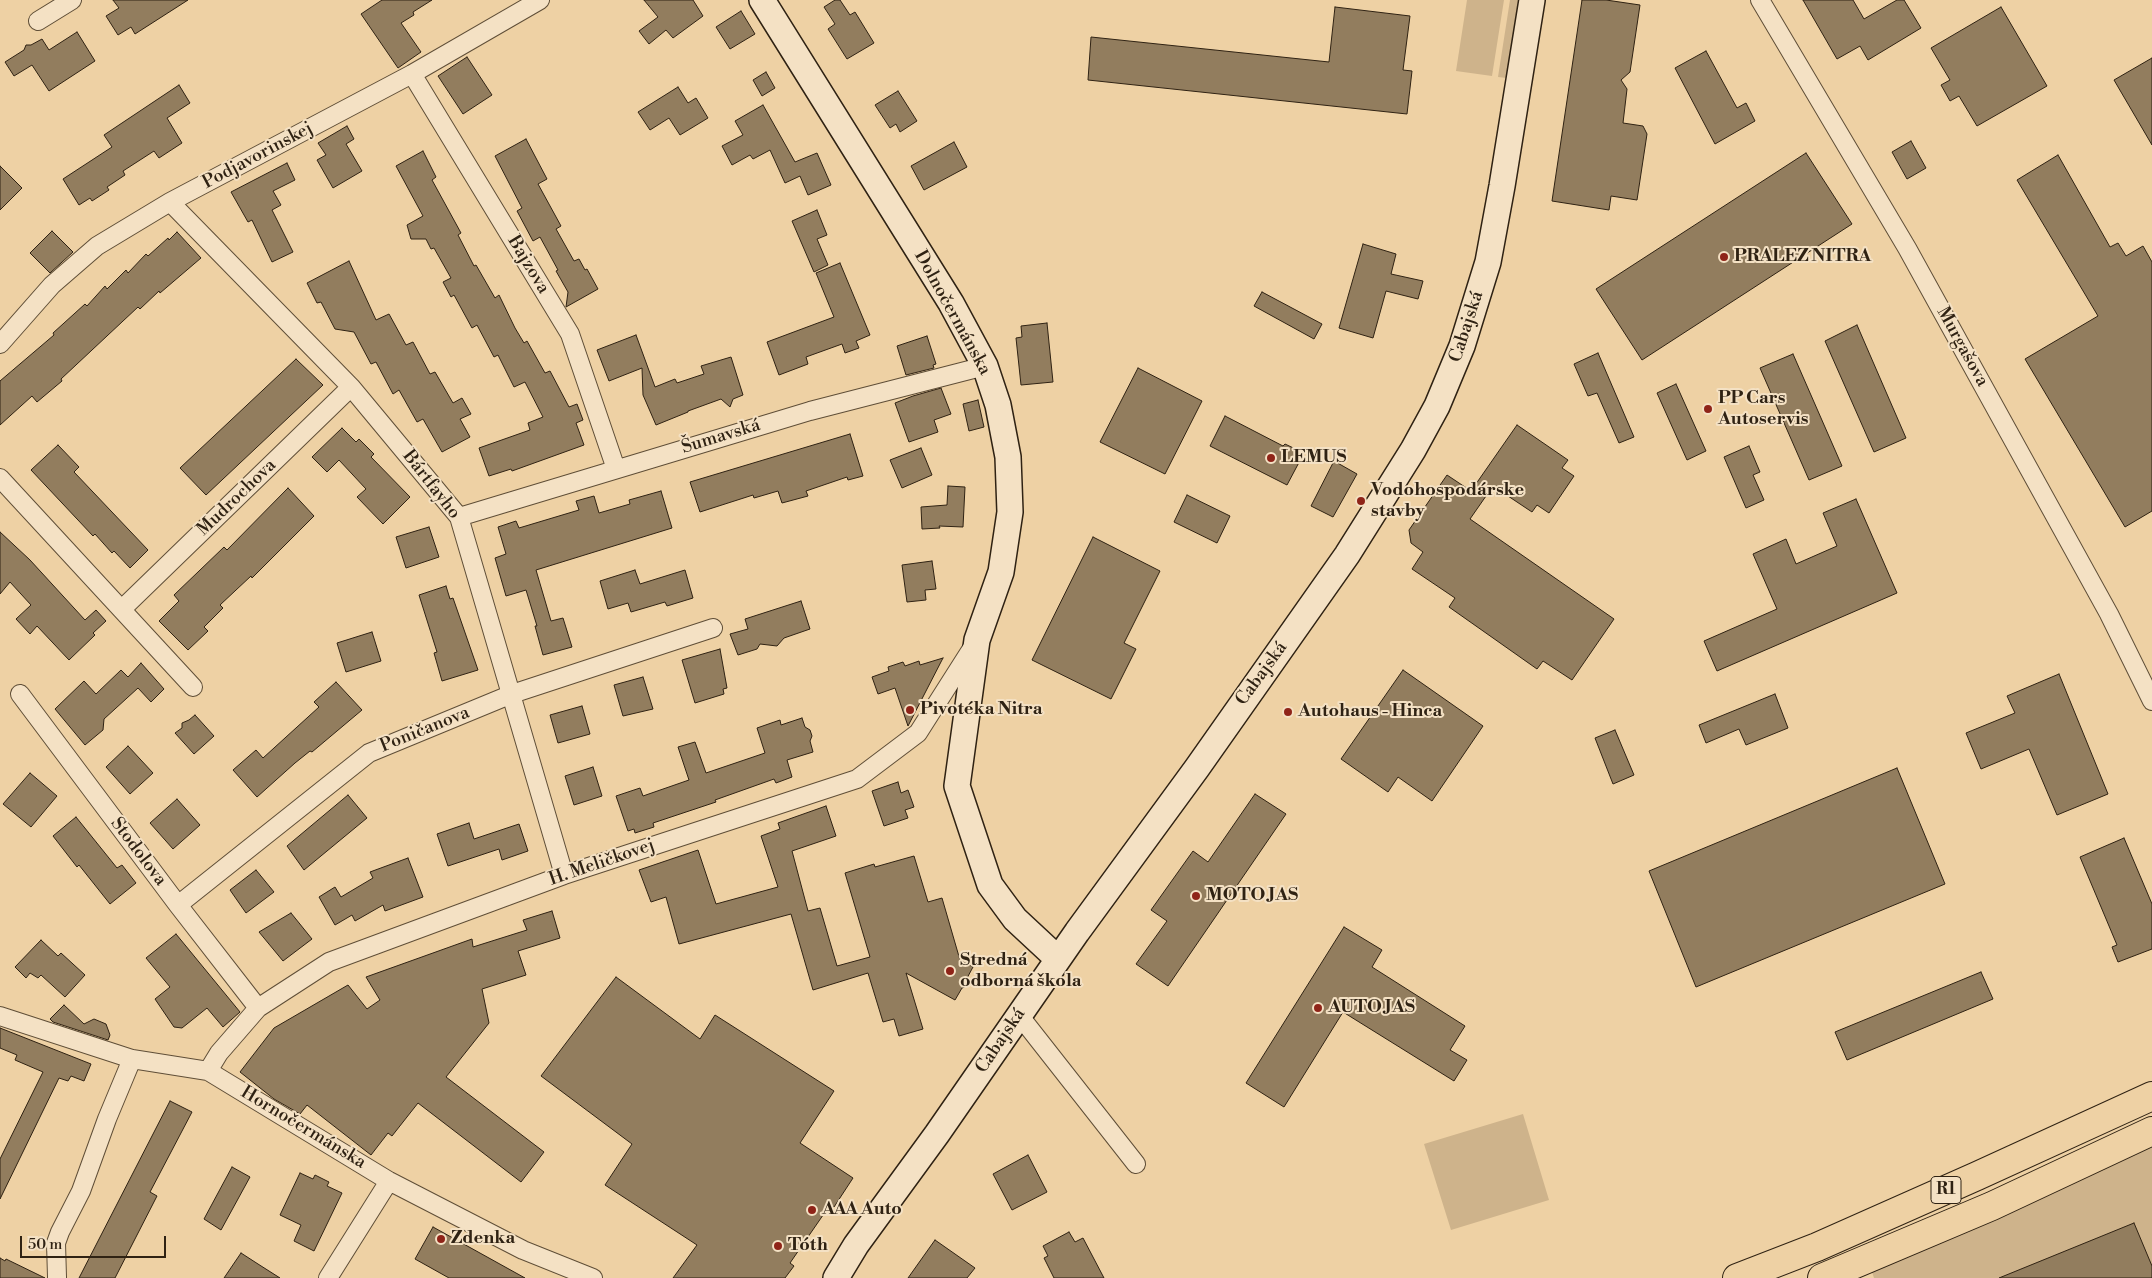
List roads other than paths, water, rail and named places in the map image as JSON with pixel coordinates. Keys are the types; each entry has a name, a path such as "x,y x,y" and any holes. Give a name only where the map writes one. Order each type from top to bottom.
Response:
{"highway":[{"name":"R1","path":"1737,1278 1817,1247 2152,1096"},
{"name":"R1","path":"1822,1278 1992,1206 2152,1131"}],"main road":[{"name":"Dolnočermánska","path":"762,0 951,303 985,366 998,405 1008,458 1010,512 1001,572 977,640 957,786 990,885 1015,919 1058,959"},
{"name":"Cabajská","path":"836,1278 856,1246 937,1134 1058,959 1197,768 1347,555 1413,450 1437,406 1462,346 1488,262 1532,0"}],"street":[{"path":"38,22 72,0"},
{"name":"Podjavorinskej","path":"0,344 52,285 97,246 170,202 412,74 540,0"},
{"name":"Murgašova","path":"1760,0 1907,248 2109,614 2152,701"},
{"name":"Bajzova","path":"412,74 570,334 616,469"},
{"name":"Bártfayho","path":"170,202 352,387 459,516 564,875"},
{"name":"Šumavská","path":"459,516 810,410 985,366"},
{"name":"Mudrochova","path":"122,609 352,387"},
{"path":"0,478 193,687"},
{"name":"Poničanova","path":"178,905 369,753 512,694 713,628"},
{"name":"H. Meličkovej","path":"208,1070 219,1053 258,1008 329,962 564,875 857,779 918,733 977,640"},
{"name":"Stodolova","path":"20,694 178,905 258,1008"},
{"path":"1019,1015 1136,1164"},
{"name":"Hornočermánska","path":"0,1016 132,1059 208,1070 389,1181 523,1250 593,1278"},
{"path":"57,1276 56,1243 81,1192 106,1120 132,1059"},
{"path":"328,1278 389,1181"}],"place":[{"name":"PRALEZ NITRA","path":"1724,257"},
{"name":"PP Cars Autoservis","path":"1708,409"},
{"name":"LEMUS","path":"1271,458"},
{"name":"Vodohospodárske stavby","path":"1361,501"},
{"name":"Pivotéka Nitra","path":"910,710"},
{"name":"Autohaus - Hinca","path":"1288,712"},
{"name":"MOTO JAS","path":"1196,896"},
{"name":"Stredná odborná škola","path":"950,971"},
{"name":"AUTO JAS","path":"1318,1008"},
{"name":"AAA Auto","path":"812,1210"},
{"name":"Zdenka","path":"441,1239"},
{"name":"Tóth","path":"778,1246"}]}
